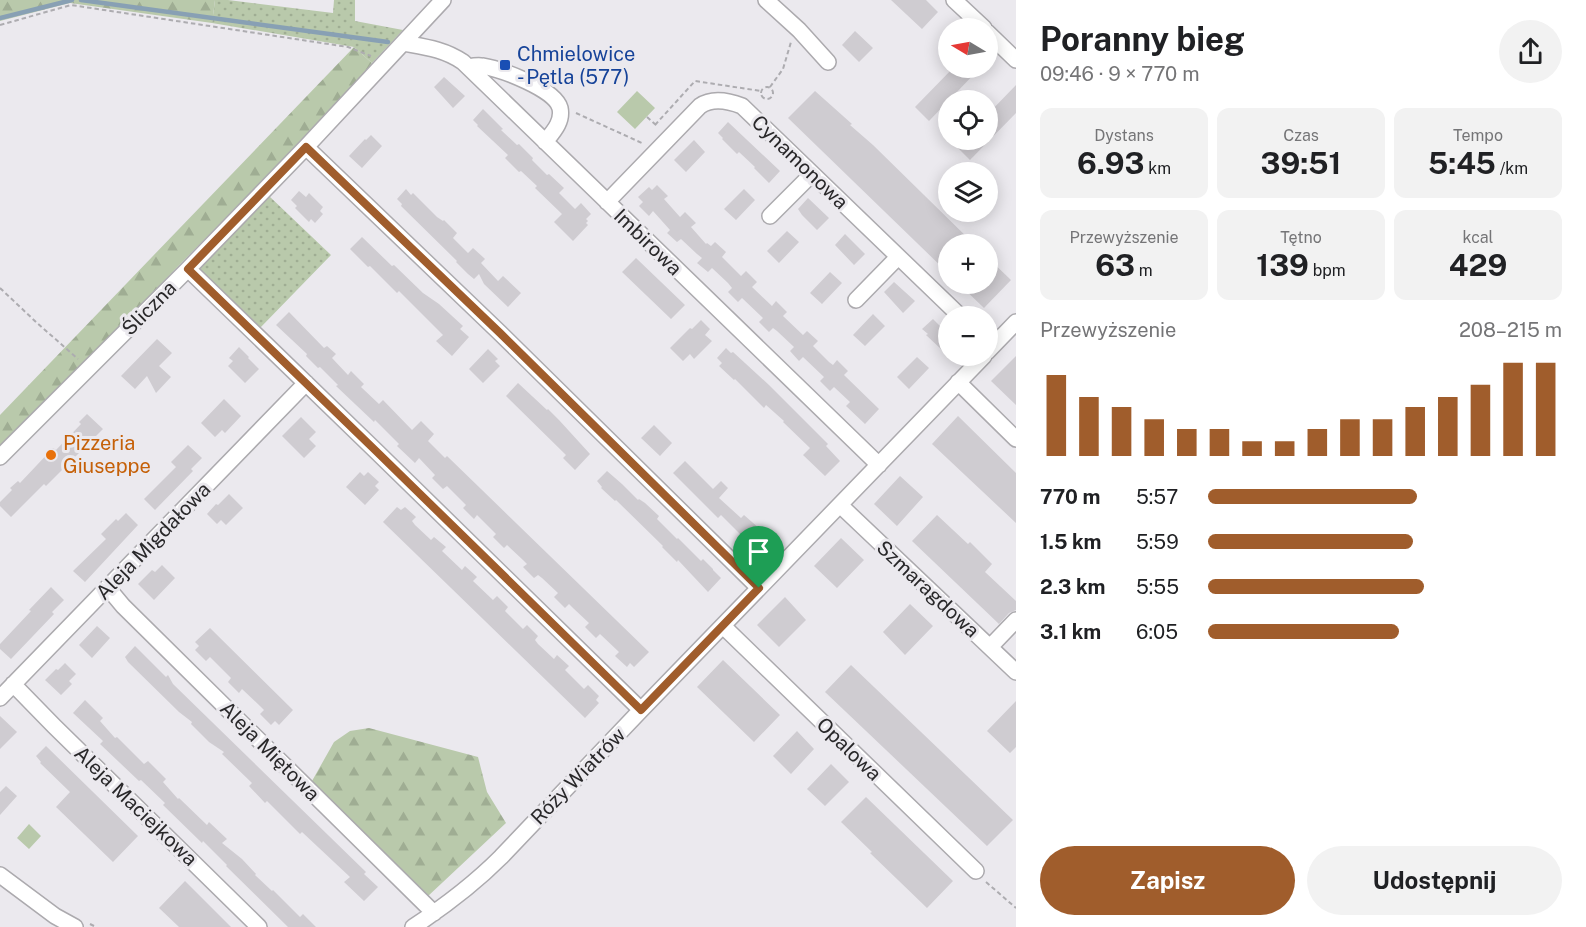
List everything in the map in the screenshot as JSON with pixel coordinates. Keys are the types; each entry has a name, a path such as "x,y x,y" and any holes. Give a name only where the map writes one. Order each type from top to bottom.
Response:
{"street":[{"name":"Śliczna","path":"0,457 188,269 443,0"},
{"path":"766,0 799,30 828,62"},
{"path":"954,0 973,18"},
{"name":"Imbirowa","path":"403,42 451,54 468,67 879,465"},
{"path":"998,43 1016,60"},
{"path":"468,67 481,65 528,81 550,96 560,106 560,119 545,142"},
{"name":"Cynamonowa","path":"607,202 707,101 715,100 742,106 949,306"},
{"path":"306,147 500,333 759,588"},
{"path":"770,216 812,174"},
{"path":"856,300 898,257"},
{"path":"188,269 641,710"},
{"name":"Róży Wiatrów","path":"998,339 1016,322"},
{"name":"Róży Wiatrów","path":"413,927 434,914 494,865 972,366"},
{"path":"958,382 1016,439"},
{"name":"Aleja Migdałowa","path":"0,698 306,383"},
{"name":"Szmaragdowa","path":"840,505 1016,672"},
{"name":"Aleja Miętowa","path":"108,588 131,615 434,914"},
{"path":"990,647 1016,620"},
{"name":"Opalowa","path":"723,626 976,872"},
{"name":"Aleja Maciejkowa","path":"13,684 259,927"},
{"path":"0,875 55,916 75,927"}],"path":[{"path":"0,25 71,5 348,47 384,63"},
{"path":"770,87 783,69 792,38 799,30"},
{"path":"560,106 657,150"},
{"path":"0,288 88,368"},
{"path":"976,872 1016,908"}],"green space":[{"path":"0,0 215,0 212,23 70,3 0,21"},
{"path":"215,0 333,13 334,0 355,0 355,21 403,30 372,63 354,47 212,23"},
{"path":"354,47 372,63 345,96 0,448 0,415"},
{"path":"637,91 655,108 635,129 617,112"},
{"path":"269,196 331,255 260,328 197,268"},
{"path":"369,728 478,757 487,792 506,823 427,897 312,781 334,742 350,731"},
{"path":"29,824 41,836 29,849 17,838"}],"building":[{"path":"891,0 926,0 938,12 922,29"},
{"path":"855,31 873,48 859,62 842,45"},
{"path":"444,77 465,96 453,108 434,87"},
{"path":"943,78 970,78 959,90 938,90 938,112 929,121 915,107"},
{"path":"1016,85 1016,113 998,131 998,104"},
{"path":"815,91 938,209 938,222 952,222 964,234 938,234 938,263 788,118"},
{"path":"483,109 547,175 549,174 564,188 559,193 575,209 581,203 591,214 586,219 588,225 573,241 554,222 562,214 535,188 537,186 505,158 508,155 477,126 473,120"},
{"path":"728,122 780,171 769,183 739,152 737,154 722,139 718,133"},
{"path":"371,135 382,146 362,168 349,156"},
{"path":"694,140 705,152 686,172 674,160"},
{"path":"960,150 980,150 970,160"},
{"path":"657,185 668,196 664,199 680,217 685,212 696,223 691,227 706,244 711,246 715,242 726,252 722,257 741,276 746,271 757,282 752,287 772,306 776,301 787,312 783,316 803,335 807,331 818,341 813,346 829,362 833,365 837,360 848,371 844,375 879,409 865,424 846,406 850,402 834,387 830,391 820,381 824,377 803,357 799,361 790,351 794,347 773,328 769,332 759,322 763,318 742,298 738,302 728,292 732,288 728,283 712,268 708,272 697,263 702,258 681,239 677,242 667,233 670,230 653,211 649,216 639,206 643,202 638,197 649,187 652,190"},
{"path":"406,189 457,233 453,238 468,253 473,248 485,259 481,263 498,281 503,276 521,293 508,307 484,284 479,274 474,279 468,274 401,206 402,204 397,199"},
{"path":"744,189 755,200 736,220 724,209"},
{"path":"299,191 306,197 309,193 323,207 320,211 323,214 315,223 311,219 309,222 295,208 297,206 291,200"},
{"path":"808,198 829,218 817,230 798,209"},
{"path":"787,231 799,242 779,263 767,251"},
{"path":"845,234 865,254 854,265 835,245"},
{"path":"362,237 392,266 394,265 463,326 460,329 469,337 452,356 436,341 443,335 399,291 397,293 350,249"},
{"path":"636,258 685,305 671,319 622,272"},
{"path":"998,268 1011,280 998,293"},
{"path":"830,272 842,283 822,304 810,293"},
{"path":"894,282 915,301 903,313 884,292"},
{"path":"969,294 998,294 986,306 982,306"},
{"path":"289,312 324,348 327,346 336,354 332,358 348,375 351,371 364,384 361,387 379,404 383,400 412,430 421,421 434,434 428,441 445,458 447,456 649,652 634,667 630,663 627,667 615,656 619,652 600,634 596,638 585,627 589,623 569,604 565,608 554,597 558,593 538,575 534,578 523,567 527,564 507,545 504,548 493,537 496,534 477,515 474,519 463,508 466,505 447,486 443,489 432,478 435,475 419,458 415,463 375,420 374,422 336,386 338,385 276,325"},
{"path":"873,314 885,326 865,346 853,335"},
{"path":"933,319 938,324 938,346 926,335 928,334 922,329"},
{"path":"701,320 710,329 705,335 712,341 694,359 690,354 683,361 670,348"},
{"path":"157,339 172,353 159,366 171,377 156,393 147,376 135,389 121,376"},
{"path":"239,347 259,369 245,383 228,366 233,361 229,358"},
{"path":"726,348 769,385 828,444 826,446 840,461 825,476 803,455 810,448 784,421 766,405 764,408 719,366 722,363 717,358"},
{"path":"488,349 498,359 495,361 500,366 483,383 469,369"},
{"path":"1016,356 1016,405 991,381"},
{"path":"917,357 929,368 909,389 897,377"},
{"path":"518,383 548,409 590,454 575,470 563,458 566,455 506,396"},
{"path":"224,399 241,416 225,433 222,430 215,437 201,423"},
{"path":"87,414 103,429 11,517 0,506 0,502 12,490 10,488 18,481 20,483 53,448 56,450 81,424 79,422"},
{"path":"958,416 1016,473 1016,523 932,444"},
{"path":"301,417 316,432 309,439 316,446 304,458 282,436"},
{"path":"654,425 672,443 660,456 641,438"},
{"path":"188,445 202,458 191,469 193,471 155,510 144,499 176,467 171,462"},
{"path":"685,461 713,489 721,481 728,488 719,498 741,518 744,515 768,536 755,549 721,515 718,518 673,473"},
{"path":"607,471 659,516 657,519 677,539 701,561 703,559 721,578 708,592 678,560 677,562 616,500 601,488 597,481"},
{"path":"360,472 364,476 368,472 379,482 375,486 379,490 365,505 346,487"},
{"path":"900,476 923,497 897,526 874,504"},
{"path":"229,494 243,508 226,525 221,520 217,524 207,514"},
{"path":"397,507 401,510 405,507 416,517 412,521 415,525 431,540 434,537 446,547 442,551 462,570 465,566 477,577 473,581 493,600 497,596 508,607 505,611 523,629 527,625 538,636 535,640 538,644 554,659 557,655 569,666 565,670 584,689 588,685 599,696 596,700 599,703 585,718 383,522"},
{"path":"126,513 138,525 85,582 73,571 106,539 101,534 116,519 118,521"},
{"path":"937,515 992,564 985,572 1016,601 1016,610 1009,613 999,624 912,541"},
{"path":"841,538 864,560 837,588 814,566"},
{"path":"162,565 175,578 154,600 138,584 152,570 155,572"},
{"path":"51,587 64,600 52,612 54,614 11,659 0,649 0,644"},
{"path":"785,597 806,620 779,647 757,625"},
{"path":"910,604 933,626 905,655 883,632"},
{"path":"97,626 110,638 92,658 79,645"},
{"path":"210,628 293,710 279,725 275,721 271,725 260,714 264,710 260,706 242,689 239,693 228,682 231,678 210,657 206,661 195,650 199,646 195,642"},
{"path":"135,646 166,677 168,675 173,684 366,872 364,874 378,887 364,901 344,882 350,877 302,832 300,834 267,801 265,803 249,786 252,783 222,754 224,752 209,742 191,724 192,722 128,662 125,657"},
{"path":"723,660 780,715 754,742 697,687"},
{"path":"65,663 76,674 69,681 72,684 61,695 45,680"},
{"path":"851,665 1013,820 987,846 825,692"},
{"path":"85,700 103,718 100,721 115,738 117,737 144,764 148,761 166,779 163,782 178,799 207,825 209,822 227,839 222,843 242,859 255,875 300,917 303,914 316,927 288,927 203,841 202,843 163,805 165,803 100,744 103,741 73,713"},
{"path":"1016,701 1016,747 1010,753 987,731"},
{"path":"0,716 17,732 0,749"},
{"path":"797,731 814,749 791,774 773,756"},
{"path":"46,746 138,836 113,862 56,807 70,792 40,763 36,756"},
{"path":"831,764 849,782 825,806 807,789"},
{"path":"6,786 17,796 0,815 0,792"},
{"path":"866,797 953,881 927,908 841,822"},
{"path":"185,881 231,927 179,927 159,908"}],"waterway":[{"path":"0,18 72,0"},
{"path":"81,0 388,42"}],"place":[{"name":"Chmielowice - Pętla (577)","path":"505,65"},
{"name":"Pizzeria Giuseppe","path":"51,455"}],"route":[{"path":"306,147 500,333 759,588 641,710 188,269 306,147"}]}
